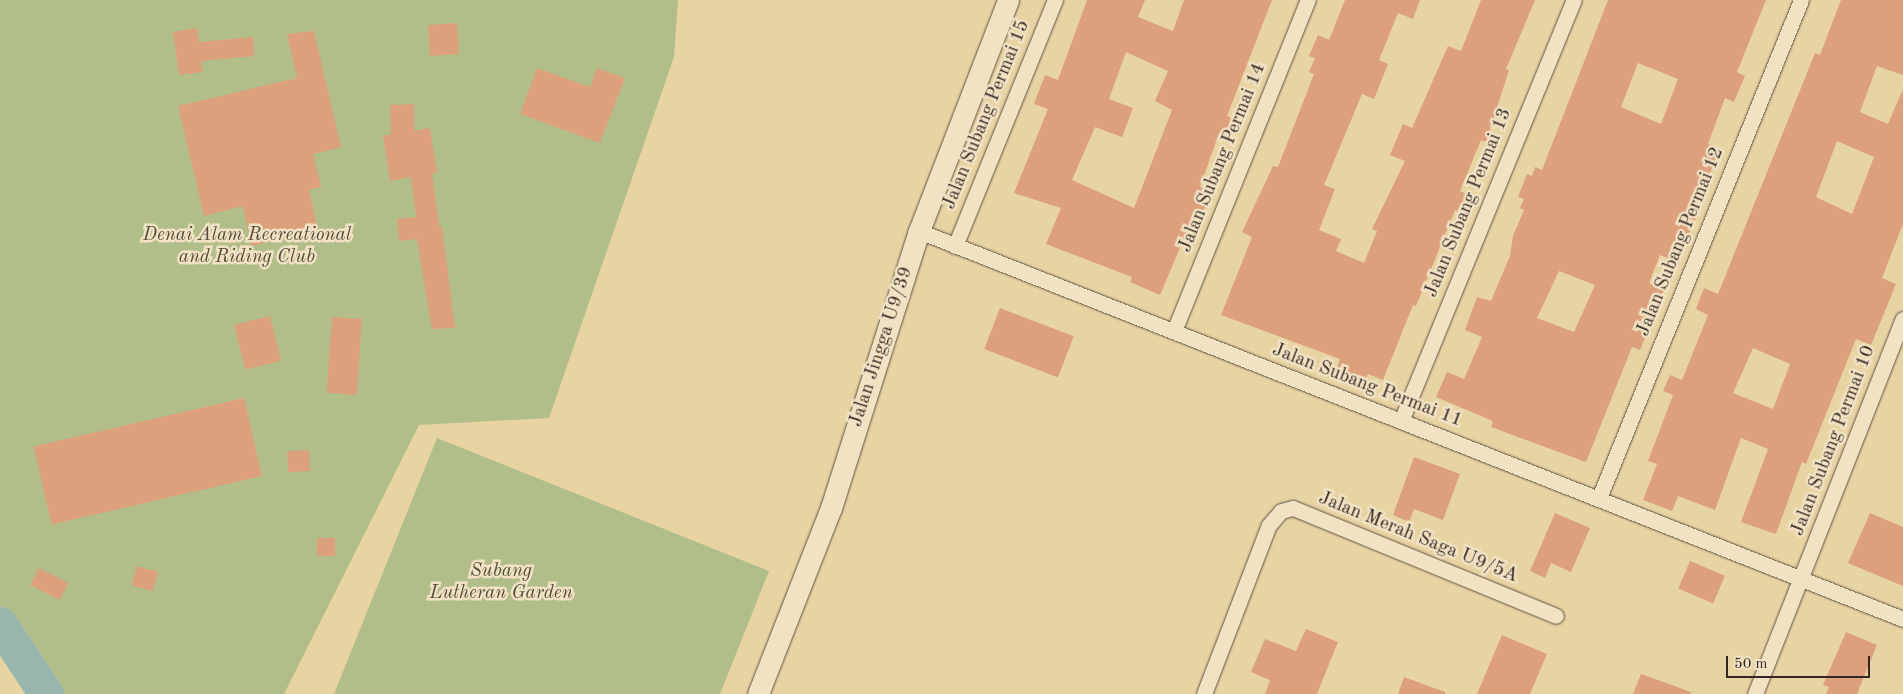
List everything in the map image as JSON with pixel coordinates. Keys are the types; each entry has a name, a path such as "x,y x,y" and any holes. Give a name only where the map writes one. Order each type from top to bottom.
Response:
{"street":[{"name":"Jalan Jingga U9/39","path":"758,694 831,508 919,232 1008,0"},
{"name":"Jalan Subang Permai 15","path":"955,246 1055,0"},
{"name":"Jalan Subang Permai 14","path":"1174,331 1308,0"},
{"name":"Jalan Subang Permai 13","path":"1400,420 1574,0"},
{"name":"Jalan Subang Permai 12","path":"1599,498 1801,0"},
{"name":"Jalan Subang Permai 11","path":"919,232 1903,619"},
{"name":"Jalan Subang Permai 10","path":"1755,694 1903,320"},
{"name":"Jalan Merah Saga U9/5A","path":"1204,694 1269,525 1281,511 1293,508 1556,616"}],"green space":[{"name":"Denai Alam Recreational and Riding Club","path":"0,0 678,0 674,57 549,418 419,425 284,694 63,694 0,607"},
{"name":"Subang Lutheran Garden","path":"437,438 769,571 720,694 334,694"}],"building":[{"path":"1087,0 1145,0 1138,17 1173,31 1184,0 1272,0 1227,116 1238,121 1230,138 1219,133 1200,187 1205,189 1200,201 1207,204 1201,218 1194,215 1160,295 1130,282 1132,277 1046,244 1061,208 1014,193 1048,109 1034,104 1045,75 1058,80","holes":["1126,52 1168,71 1155,101 1172,110 1134,208 1072,180 1095,127 1122,137 1133,108 1109,99"]},
{"path":"1345,0 1420,0 1413,19 1398,13 1379,60 1388,64 1374,99 1362,94 1324,185 1335,189 1319,230 1341,239 1336,251 1364,263 1377,231 1372,229 1405,161 1390,155 1403,124 1412,128 1448,46 1461,51 1481,0 1535,0 1506,69 1509,70 1486,142 1481,140 1460,191 1466,194 1458,212 1455,210 1416,306 1413,305 1383,380 1368,374 1363,387 1334,375 1340,359 1221,315 1252,237 1242,232 1273,166 1278,167 1314,74 1309,72 1315,58 1309,56 1318,35 1329,40"},
{"path":"1608,0 1766,0 1737,72 1745,76 1734,102 1725,98 1708,144 1720,149 1702,193 1706,195 1677,262 1660,255 1649,283 1664,290 1640,350 1632,347 1586,462 1491,427 1493,421 1436,397 1447,372 1464,379 1482,337 1465,330 1477,297 1491,301 1510,256 1513,236 1524,210 1520,208 1524,199 1518,197 1527,174 1532,176 1535,167 1542,170","holes":["1638,63 1678,79 1661,124 1621,107","1559,271 1595,285 1574,332 1537,318"]},
{"path":"1841,0 1903,0 1903,75 1877,66 1860,112 1888,124 1903,89 1903,224 1882,278 1896,284 1871,345 1856,339 1806,464 1802,462 1776,534 1741,522 1768,449 1741,438 1715,510 1678,496 1672,511 1643,500 1657,464 1648,461 1673,395 1663,391 1670,375 1682,380 1708,315 1696,309 1704,288 1718,294 1815,53 1820,55","holes":["1837,141 1874,157 1852,214 1816,197","1753,348 1790,364 1773,409 1733,393"]},
{"path":"457,23 459,54 430,56 428,25"},
{"path":"197,28 199,42 253,37 254,56 201,61 203,72 179,75 173,32"},
{"path":"314,31 341,147 313,154 321,187 309,190 318,231 251,246 243,206 204,216 178,106 297,78 287,34"},
{"path":"537,68 590,87 597,68 625,78 600,143 520,114"},
{"path":"414,104 414,131 430,128 437,173 432,174 439,226 442,226 455,328 432,329 417,239 399,241 397,219 416,217 411,177 390,181 383,136 391,134 390,105"},
{"path":"1000,308 1074,336 1058,377 984,349"},
{"path":"270,316 281,361 245,370 234,325"},
{"path":"332,317 362,319 357,395 327,393"},
{"path":"244,398 262,476 52,525 34,447"},
{"path":"309,450 310,471 288,472 287,451"},
{"path":"1414,457 1460,474 1443,520 1414,509 1409,522 1393,515"},
{"path":"1555,513 1590,528 1571,572 1551,563 1545,578 1530,571"},
{"path":"1870,513 1903,527 1903,586 1848,563"},
{"path":"317,538 335,538 335,556 317,556"},
{"path":"1690,561 1725,576 1713,603 1678,589"},
{"path":"137,566 158,572 153,591 131,585"},
{"path":"39,568 68,583 60,600 30,585"},
{"path":"1306,629 1338,642 1317,694 1265,694 1270,680 1251,672 1265,639 1296,651"},
{"path":"1846,632 1877,645 1857,694 1826,694 1829,687 1823,685"},
{"path":"1502,635 1547,654 1530,694 1477,694"},
{"path":"1641,674 1691,692 1690,694 1633,694"},
{"path":"1404,677 1445,692 1445,694 1398,694"}],"waterway":[{"path":"0,624 46,694"}]}
